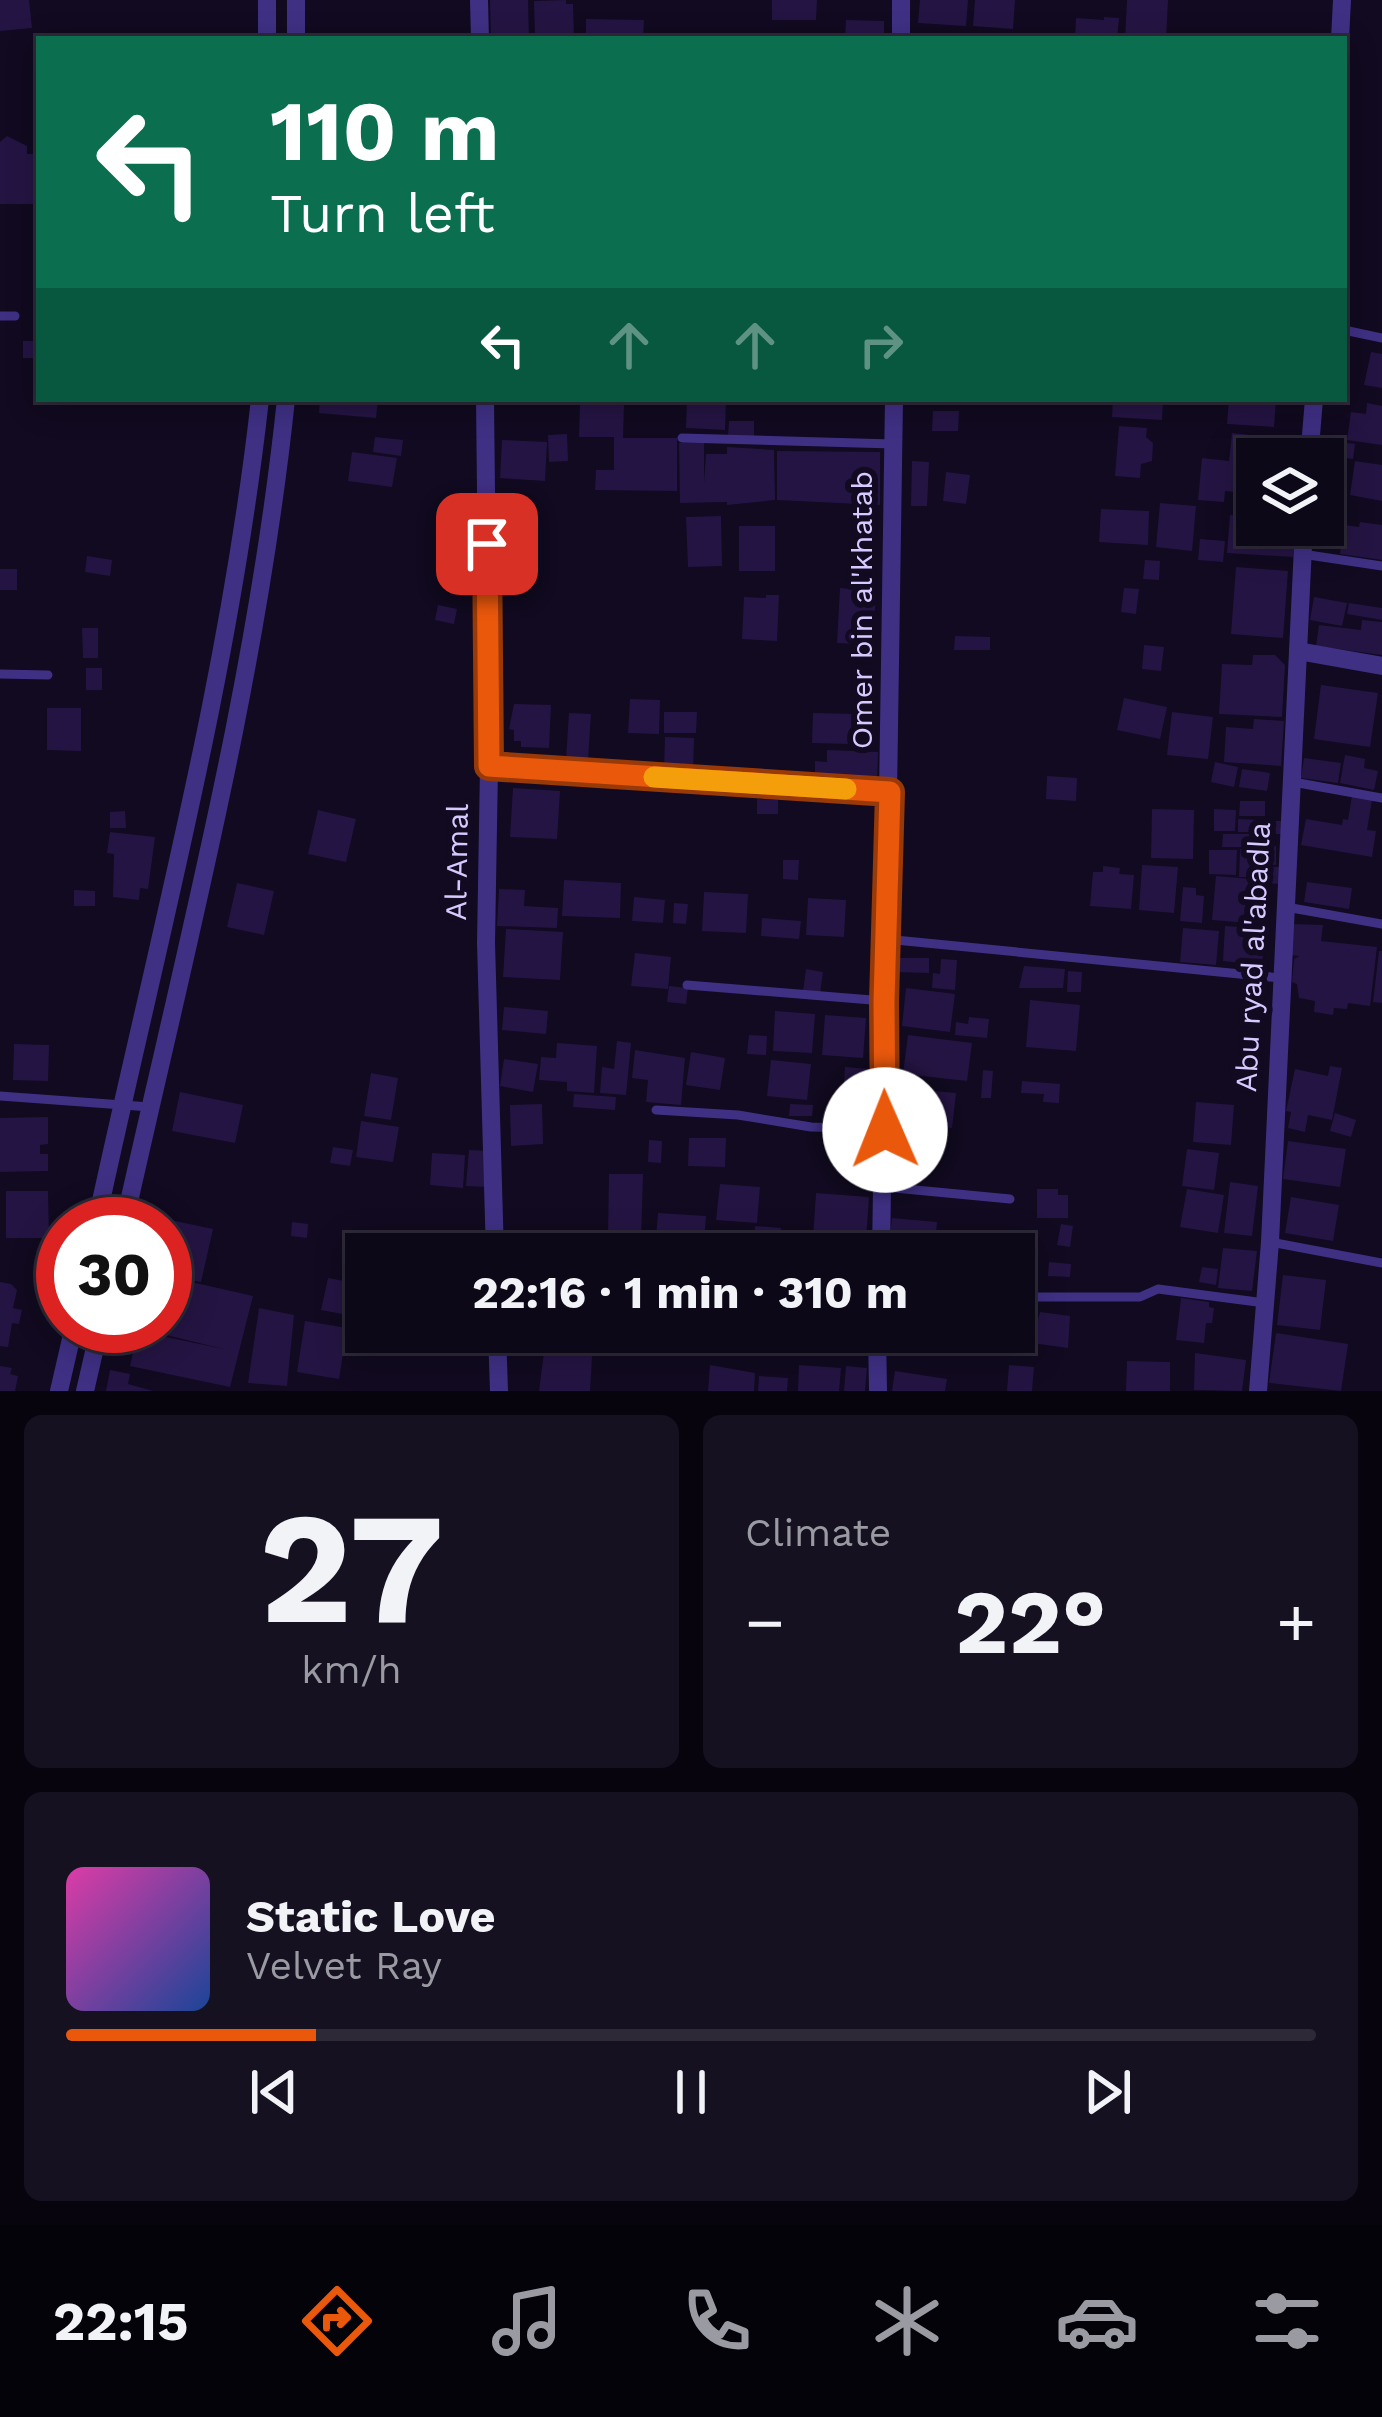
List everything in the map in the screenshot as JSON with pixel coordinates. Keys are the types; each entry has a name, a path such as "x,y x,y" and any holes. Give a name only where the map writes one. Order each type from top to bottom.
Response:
{"street":[{"path":"267,0 267,36"},
{"path":"296,0 296,36"},
{"path":"479,0 481,36"},
{"path":"901,0 901,36"},
{"path":"1340,36 1342,0"},
{"path":"102,1197 171,907 210,712 260,402"},
{"path":"131,1197 238,716 266,562 286,402"},
{"name":"Al-Amal","path":"485,402 486,943 494,1233"},
{"name":"Omer bin al'khatab","path":"882,1233 894,402"},
{"path":"1311,438 1314,402"},
{"name":"Abu ryad al'abadla","path":"1258,1391 1270,1242 1303,546"},
{"path":"1298,651 1382,666"},
{"path":"59,1391 68,1353"},
{"path":"85,1391 94,1353"},
{"path":"498,1353 499,1391"},
{"path":"878,1353 878,1391"}],"lane":[{"path":"0,316 15,316"},
{"path":"1347,331 1382,338"},
{"path":"682,438 893,444"},
{"path":"1303,554 1382,566"},
{"path":"0,674 48,675"},
{"path":"489,766 890,792"},
{"path":"1291,782 1382,798"},
{"path":"1286,907 1382,924"},
{"path":"885,939 1281,978"},
{"path":"686,985 884,1001"},
{"path":"0,1096 152,1108"},
{"path":"656,1110 885,1130"},
{"path":"884,1187 1010,1198"},
{"path":"1270,1242 1382,1263"},
{"path":"1035,1298 1140,1297 1159,1289 1265,1303"}],"building":[{"path":"0,0 29,0 32,28 0,31"},
{"path":"490,0 528,0 529,36 491,36"},
{"path":"772,0 817,0 816,20 772,20"},
{"path":"920,0 968,0 966,26 918,23"},
{"path":"975,0 1015,0 1013,29 973,26"},
{"path":"1127,0 1168,0 1166,36 1125,36"},
{"path":"534,1 573,4 574,36 535,36"},
{"path":"1076,18 1119,18 1117,36 1075,36"},
{"path":"586,19 644,20 643,36 579,36 586,33"},
{"path":"846,20 884,21 884,36 845,36"},
{"path":"7,136 27,146 27,154 35,154 36,204 0,204 0,142"},
{"path":"23,341 36,341 36,358 23,358"},
{"path":"1371,352 1382,354 1382,388 1364,385"},
{"path":"320,402 378,402 376,418 319,413"},
{"path":"687,402 726,402 725,430 686,428"},
{"path":"1113,402 1163,402 1162,420 1112,417"},
{"path":"1229,402 1276,402 1274,427 1227,424"},
{"path":"580,403 624,404 623,438 677,438 677,491 595,490 596,470 614,470 614,437 579,437"},
{"path":"1367,403 1382,406 1382,445 1347,440 1351,412 1366,414"},
{"path":"933,411 959,411 958,431 932,431"},
{"path":"729,421 754,421 754,436 728,436"},
{"path":"1119,426 1147,428 1146,437 1153,443 1152,461 1141,464 1140,478 1115,476"},
{"path":"1232,433 1278,438 1236,438 1236,492 1225,491 1224,502 1198,500 1202,458 1229,461"},
{"path":"567,434 568,461 549,462 548,435"},
{"path":"375,437 403,440 401,456 373,452"},
{"path":"502,440 547,442 545,481 500,478"},
{"path":"1344,442 1355,444 1353,459 1344,458"},
{"path":"679,443 704,443 704,483 706,454 727,454 727,447 774,450 775,500 680,503"},
{"path":"777,451 880,452 880,505 777,500"},
{"path":"352,452 397,458 392,487 348,481"},
{"path":"912,461 929,462 927,506 911,506"},
{"path":"1355,461 1382,465 1382,501 1350,495"},
{"path":"946,472 970,475 966,504 943,501"},
{"path":"1160,503 1196,506 1192,551 1156,547"},
{"path":"1101,509 1149,511 1148,545 1099,542"},
{"path":"1230,515 1236,515 1236,546 1294,546 1293,557 1227,553"},
{"path":"721,516 722,566 688,567 686,517"},
{"path":"1360,522 1382,525 1382,560 1340,554 1344,525 1359,527"},
{"path":"739,526 775,526 775,571 739,571"},
{"path":"1200,539 1225,541 1223,562 1198,560"},
{"path":"87,556 112,560 110,576 85,572"},
{"path":"1145,560 1160,561 1159,580 1143,579"},
{"path":"1236,567 1288,571 1283,638 1231,634"},
{"path":"0,569 17,569 17,590 0,590"},
{"path":"840,588 876,591 873,645 837,643"},
{"path":"1124,588 1139,589 1136,614 1121,612"},
{"path":"779,595 777,641 742,639 744,597"},
{"path":"1314,597 1347,603 1342,626 1310,620"},
{"path":"1349,603 1382,608 1382,620 1347,614"},
{"path":"438,605 457,609 454,624 435,620"},
{"path":"1362,620 1382,622 1382,655 1316,646 1319,625 1361,630"},
{"path":"82,628 98,628 98,658 83,658"},
{"path":"955,636 990,637 990,650 954,650"},
{"path":"1144,645 1164,647 1161,671 1142,669"},
{"path":"1253,655 1275,655 1285,665 1282,717 1219,714 1222,664 1252,665"},
{"path":"86,668 102,668 102,690 86,690"},
{"path":"1321,685 1378,693 1370,747 1314,739"},
{"path":"1124,698 1167,707 1160,739 1117,730"},
{"path":"630,699 660,700 659,734 628,733"},
{"path":"514,704 551,705 549,748 521,747 521,741 514,741 514,730 509,729"},
{"path":"47,708 81,708 81,751 47,750"},
{"path":"664,712 697,712 696,733 664,733"},
{"path":"1172,712 1213,717 1208,759 1167,755"},
{"path":"569,713 591,714 588,760 566,759"},
{"path":"813,713 855,714 854,744 812,743"},
{"path":"1254,719 1284,721 1281,766 1224,762 1226,727 1253,729"},
{"path":"665,737 694,738 693,771 664,769"},
{"path":"827,750 878,752 877,786 827,785 827,779 815,779 815,761 827,762"},
{"path":"1345,755 1365,759 1364,768 1378,771 1374,790 1340,783"},
{"path":"1304,758 1341,763 1338,783 1301,778"},
{"path":"1215,762 1238,767 1234,787 1211,782"},
{"path":"1242,769 1270,773 1267,791 1239,787"},
{"path":"1047,776 1077,778 1076,801 1046,799"},
{"path":"513,788 560,791 557,839 510,837"},
{"path":"1352,796 1372,800 1367,830 1376,831 1372,857 1301,845 1306,819 1342,825 1343,819 1348,820"},
{"path":"757,799 778,800 778,814 757,814"},
{"path":"1240,801 1265,801 1265,816 1239,816"},
{"path":"1152,809 1194,810 1193,859 1151,858"},
{"path":"1214,809 1236,810 1235,831 1214,831"},
{"path":"318,810 356,819 346,862 308,854"},
{"path":"125,811 126,828 110,828 110,812"},
{"path":"1238,819 1259,820 1258,832 1238,832"},
{"path":"1261,821 1282,821 1282,834 1261,834"},
{"path":"110,832 155,837 148,889 140,888 139,900 113,897 114,854 107,853"},
{"path":"1223,834 1257,834 1257,847 1222,847"},
{"path":"1276,846 1276,865 1260,864 1259,877 1239,877 1240,849"},
{"path":"1209,850 1237,850 1236,875 1209,874"},
{"path":"783,860 799,860 798,880 783,879"},
{"path":"1142,865 1178,867 1174,913 1139,910"},
{"path":"1103,866 1134,875 1131,909 1090,906 1093,872 1103,872"},
{"path":"1262,867 1281,867 1280,884 1266,883"},
{"path":"1216,876 1263,880 1260,924 1212,920"},
{"path":"564,880 621,883 620,918 562,916"},
{"path":"1307,882 1352,888 1349,909 1304,902"},
{"path":"237,883 274,891 264,935 227,927"},
{"path":"1183,887 1196,888 1196,895 1204,896 1202,923 1180,921"},
{"path":"499,889 525,890 524,906 558,908 557,928 497,926"},
{"path":"74,890 95,891 95,906 74,906"},
{"path":"704,892 748,894 746,933 702,931"},
{"path":"634,897 665,900 663,923 632,921"},
{"path":"808,898 846,900 844,937 806,935"},
{"path":"674,903 688,904 686,924 673,923"},
{"path":"762,918 801,921 799,939 761,936"},
{"path":"1292,924 1323,925 1321,941 1377,947 1370,1006 1348,1003 1347,1009 1334,1008 1333,1015 1314,1012 1315,1001 1299,998 1297,984 1292,982 1294,959 1300,956 1289,955"},
{"path":"1225,926 1265,929 1262,965 1223,961"},
{"path":"1183,928 1219,931 1216,965 1180,962"},
{"path":"506,929 563,932 560,980 503,977"},
{"path":"1382,951 1382,1003 1373,1002"},
{"path":"635,953 671,957 668,989 631,986"},
{"path":"894,958 929,958 929,973 894,972"},
{"path":"941,959 957,960 955,990 932,988"},
{"path":"1024,966 1065,969 1063,988 1019,988"},
{"path":"806,969 823,972 820,994 803,992"},
{"path":"1068,971 1082,972 1081,992 1067,992"},
{"path":"669,986 688,988 686,1004 667,1002"},
{"path":"906,988 955,994 950,1032 902,1026"},
{"path":"1030,1000 1080,1005 1076,1051 1026,1047"},
{"path":"504,1007 548,1011 546,1034 502,1030"},
{"path":"775,1011 815,1014 812,1053 773,1051"},
{"path":"825,1015 866,1018 863,1058 822,1055"},
{"path":"969,1017 989,1019 987,1038 955,1035 956,1022 968,1024"},
{"path":"749,1035 767,1036 766,1055 747,1054"},
{"path":"908,1035 972,1043 967,1081 903,1074"},
{"path":"617,1041 631,1043 626,1095 600,1093 602,1067 614,1069"},
{"path":"557,1043 597,1046 594,1093 567,1091 567,1082 539,1080 541,1057 556,1058"},
{"path":"14,1044 49,1045 48,1081 13,1080"},
{"path":"635,1050 685,1058 681,1105 646,1102 648,1080 632,1078"},
{"path":"691,1052 725,1058 720,1090 686,1085"},
{"path":"504,1059 538,1064 533,1092 500,1086"},
{"path":"771,1060 811,1064 807,1100 767,1096"},
{"path":"1330,1066 1342,1068 1332,1120 1308,1115 1305,1132 1288,1128 1291,1112 1286,1111 1295,1069 1328,1076"},
{"path":"845,1067 869,1069 866,1116 842,1114"},
{"path":"983,1070 993,1071 991,1098 981,1098"},
{"path":"371,1073 398,1078 391,1120 364,1116"},
{"path":"1022,1081 1060,1084 1059,1103 1043,1102 1044,1094 1021,1093"},
{"path":"901,1088 956,1093 952,1128 897,1123"},
{"path":"180,1092 243,1105 235,1143 172,1131"},
{"path":"574,1094 616,1097 615,1110 573,1107"},
{"path":"1196,1102 1234,1105 1231,1145 1193,1142"},
{"path":"542,1104 543,1144 511,1146 510,1105"},
{"path":"790,1104 813,1105 812,1116 789,1116"},
{"path":"1335,1113 1356,1120 1351,1137 1330,1131"},
{"path":"48,1117 48,1144 40,1145 40,1154 48,1154 48,1171 0,1172 0,1118"},
{"path":"361,1121 399,1127 393,1162 356,1157"},
{"path":"689,1138 726,1138 725,1167 688,1166"},
{"path":"649,1140 662,1141 661,1163 648,1162"},
{"path":"1288,1141 1346,1149 1340,1187 1283,1179"},
{"path":"333,1147 353,1150 350,1166 330,1163"},
{"path":"1187,1149 1219,1153 1214,1190 1182,1186"},
{"path":"469,1150 489,1151 487,1187 466,1186"},
{"path":"432,1153 465,1155 463,1188 430,1185"},
{"path":"609,1174 643,1174 641,1233 608,1233"},
{"path":"1230,1182 1258,1186 1252,1236 1224,1233"},
{"path":"720,1184 760,1187 757,1223 716,1220"},
{"path":"1037,1189 1058,1189 1058,1195 1068,1195 1068,1218 1037,1218"},
{"path":"1187,1189 1224,1195 1218,1233 1180,1227"},
{"path":"6,1191 48,1191 48,1197 36,1197 36,1238 6,1238"},
{"path":"816,1193 869,1197 866,1233 813,1233"},
{"path":"1291,1197 1339,1205 1333,1241 1285,1233"},
{"path":"658,1213 706,1216 705,1233 656,1233"},
{"path":"892,1218 937,1222 936,1233 890,1233"},
{"path":"292,1222 308,1224 307,1238 291,1236"},
{"path":"1061,1224 1073,1226 1070,1247 1057,1245"},
{"path":"192,1225 213,1229 201,1282 192,1280"},
{"path":"755,1226 781,1228 781,1233 754,1233"},
{"path":"1223,1248 1257,1251 1252,1291 1218,1288"},
{"path":"1049,1262 1071,1264 1070,1277 1048,1276"},
{"path":"1202,1267 1218,1269 1216,1285 1199,1282"},
{"path":"1283,1275 1326,1280 1320,1330 1277,1325"},
{"path":"328,1278 345,1281 345,1315 321,1310"},
{"path":"0,1282 17,1290 13,1308 22,1310 19,1324 12,1323 8,1347 0,1346"},
{"path":"192,1282 253,1296 230,1387 130,1366 133,1353 192,1353 192,1342 228,1350 192,1341"},
{"path":"1181,1298 1209,1302 1214,1308 1204,1343 1176,1340"},
{"path":"259,1308 294,1315 287,1386 248,1383"},
{"path":"1040,1312 1070,1316 1068,1348 1035,1343"},
{"path":"305,1321 345,1328 339,1379 297,1372"},
{"path":"1276,1333 1348,1344 1341,1391 1269,1383"},
{"path":"544,1353 592,1353 590,1391 539,1391"},
{"path":"1195,1353 1246,1360 1242,1391 1194,1390"},
{"path":"1127,1361 1170,1362 1170,1391 1126,1391"},
{"path":"710,1365 755,1373 754,1391 708,1391"},
{"path":"799,1365 841,1368 839,1391 798,1391"},
{"path":"1009,1365 1034,1367 1032,1391 1007,1391"},
{"path":"0,1366 12,1368 10,1374 18,1376 15,1391 0,1391"},
{"path":"846,1366 867,1368 865,1391 844,1391"},
{"path":"110,1370 130,1374 128,1384 153,1391 106,1391"},
{"path":"895,1371 947,1379 945,1391 892,1391"},
{"path":"759,1376 788,1378 787,1391 758,1391"}],"slow traffic":[{"path":"654,777 846,789"}],"route":[{"path":"487,544 489,766 890,792 885,1130"}]}
